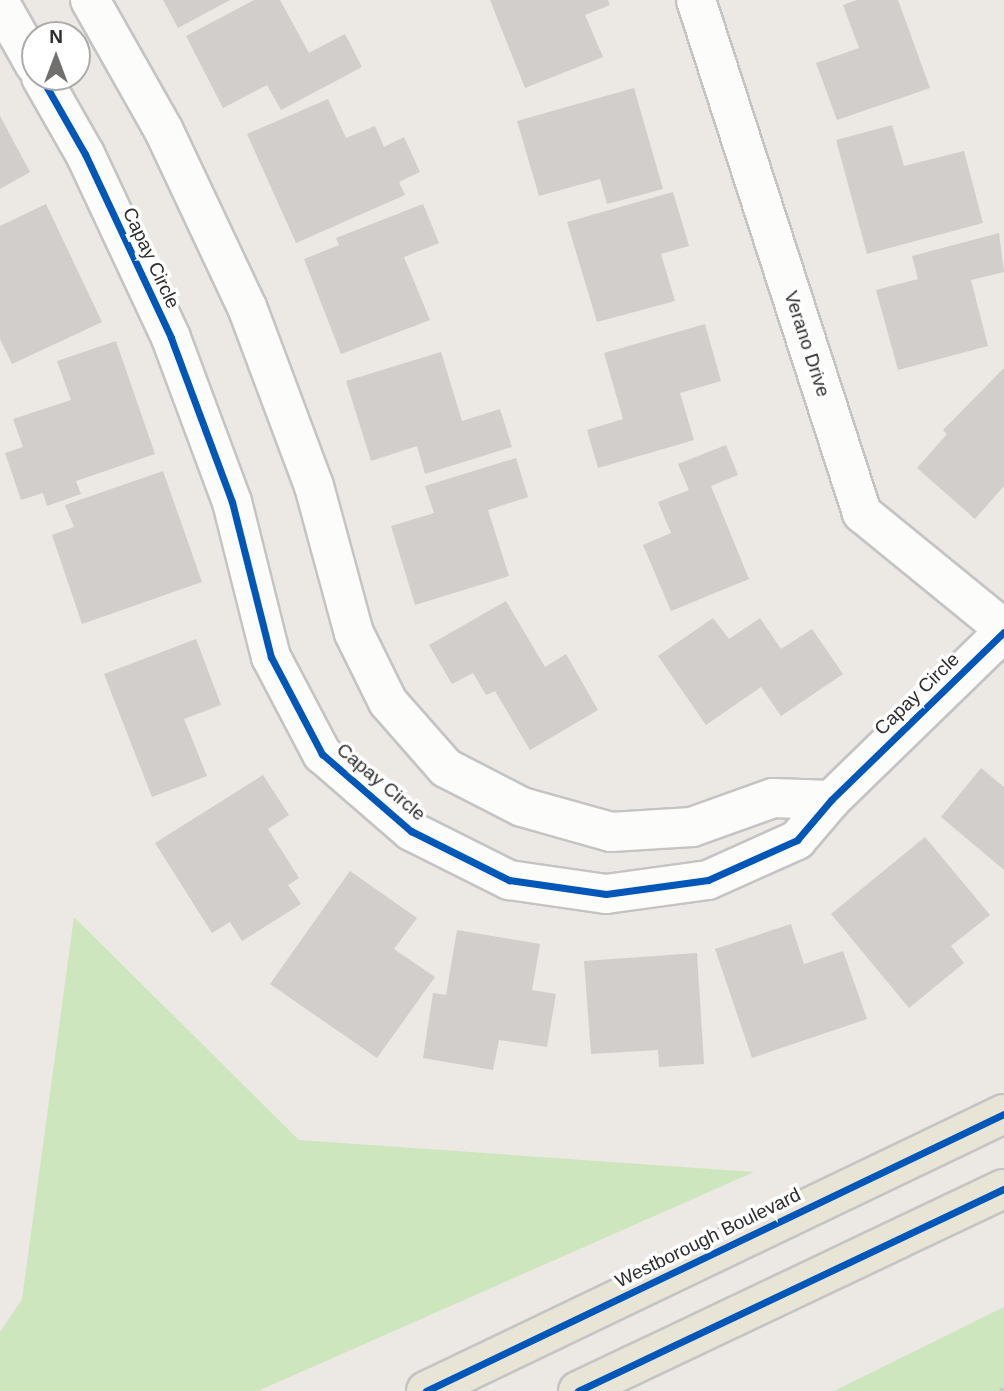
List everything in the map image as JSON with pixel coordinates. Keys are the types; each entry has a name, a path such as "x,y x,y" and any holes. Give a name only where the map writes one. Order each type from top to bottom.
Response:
{"main road":[{"name":"Westborough Boulevard","path":"426,1391 1004,1114"},
{"path":"578,1391 1004,1189"}],"street":[{"path":"90,0 164,131 247,307 313,485 354,633 388,702 446,768 522,807 611,832 692,827 773,798 831,800"},
{"name":"Verano Drive","path":"696,0 862,513 1004,630"},
{"path":"0,3 21,40"},
{"name":"Capay Circle","path":"49,91 85,155 171,338 232,502 271,657 322,754 411,831 509,880 606,894 708,880 797,840 831,800 1004,630"}],"path":[{"path":"1000,1391 1004,1388"}],"green space":[{"path":"74,917 299,1140 754,1172 258,1391 0,1391 0,1332 22,1299"},
{"path":"1004,1307 1004,1391 834,1391"}],"building":[{"path":"163,0 230,0 178,28"},
{"path":"254,0 280,0 309,53 345,34 362,67 281,110 267,85 223,108 186,36"},
{"path":"490,0 608,0 610,5 585,15 603,57 525,88"},
{"path":"857,0 898,0 930,88 837,120 816,63 859,48 843,5"},
{"path":"634,88 663,189 607,204 600,179 539,196 517,121"},
{"path":"328,99 346,138 375,126 384,147 404,137 420,172 399,182 405,195 296,243 247,134"},
{"path":"0,116 30,172 0,189"},
{"path":"892,125 904,166 964,151 983,223 867,254 836,140"},
{"path":"673,192 689,246 661,254 675,301 597,322 567,222"},
{"path":"46,204 102,322 12,364 0,339 0,226"},
{"path":"423,204 439,243 404,257 430,320 341,354 304,259 339,245 336,238"},
{"path":"999,233 1004,272 971,280 988,346 898,370 876,290 918,279 912,256"},
{"path":"705,324 721,381 680,393 694,440 598,468 587,430 623,419 604,353"},
{"path":"116,341 155,454 76,481 81,494 47,506 43,493 21,500 5,453 23,447 13,419 71,400 57,361"},
{"path":"441,352 462,421 500,409 512,447 425,474 417,446 371,461 346,381"},
{"path":"1004,368 1004,486 975,519 917,468 947,434 943,430"},
{"path":"726,445 738,475 711,486 749,579 671,611 643,545 671,533 658,502 689,490 678,464"},
{"path":"516,458 528,497 488,510 509,576 415,605 391,526 434,513 425,486"},
{"path":"163,471 202,582 82,624 52,535 74,527 65,505"},
{"path":"506,601 545,667 566,654 598,710 530,750 495,691 486,695 473,673 452,684 429,645"},
{"path":"713,618 729,639 760,618 781,649 812,629 843,674 781,716 761,687 706,725 658,656"},
{"path":"196,639 221,705 184,719 207,776 152,797 104,674"},
{"path":"981,768 1004,787 1004,870 941,817"},
{"path":"263,775 289,815 268,829 299,878 288,885 301,904 242,941 230,922 212,933 155,843"},
{"path":"925,837 990,915 951,946 964,963 909,1008 831,914"},
{"path":"350,871 417,918 394,949 435,977 377,1058 270,984"},
{"path":"791,924 804,964 843,951 867,1019 752,1058 715,949"},
{"path":"457,930 540,944 532,990 556,994 547,1047 499,1040 493,1070 423,1058 433,993 446,995"},
{"path":"697,953 704,1064 659,1067 658,1050 591,1054 584,961"}],"cycle path":[{"path":"49,91 85,154 171,338 232,502 271,657 322,754 411,831 509,880 606,894 708,880 797,840 831,800 1004,632"},
{"path":"426,1391 1004,1114"},
{"path":"578,1391 1004,1189"}]}
